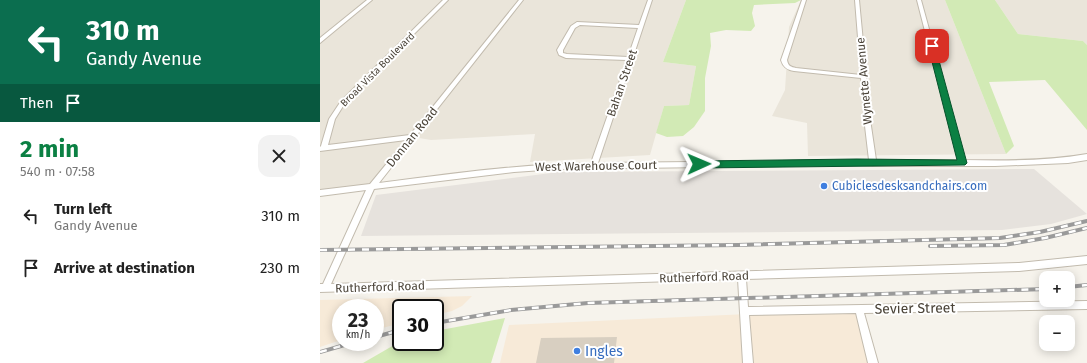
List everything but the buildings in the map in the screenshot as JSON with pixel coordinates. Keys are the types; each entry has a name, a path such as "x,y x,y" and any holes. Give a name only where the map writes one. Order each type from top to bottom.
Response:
{"street":[{"path":"320,41 370,0"},
{"name":"Broad Vista Boulevard","path":"322,149 332,120 343,102 446,0"},
{"name":"Donnan Road","path":"323,288 371,188 521,0"},
{"name":"Bahan Street","path":"594,165 650,0"},
{"path":"804,0 784,60 786,65 792,69 864,77"},
{"name":"Wynette Avenue","path":"857,0 868,126 873,163"},
{"path":"919,0 962,163"},
{"path":"630,59 564,56 560,54 560,50 573,27 579,23 641,27"},
{"path":"322,149 411,137"},
{"name":"West Warehouse Court","path":"320,193 535,167 594,165 962,163 1068,160 1087,157"},
{"name":"Rutherford Road","path":"323,288 1019,267 1087,260"},
{"path":"742,276 748,363"},
{"name":"Sevier Street","path":"744,311 1087,305"},
{"path":"860,309 872,363"}],"shaded area":[{"path":"320,0 686,0 663,62 696,66 689,105 664,106 650,155 530,162 535,134 431,140 413,137 373,188 320,193"},
{"path":"801,0 945,0 1006,154 808,156 807,123 772,116 785,90 789,27"},
{"path":"995,0 1087,0 1087,45 1083,41 1018,34"},
{"path":"1034,169 1087,214 1051,224 1002,230 361,236 376,195 559,172"},
{"path":"472,296 462,306 444,313 444,299 392,299 392,325 384,328 384,299 358,299"},
{"path":"320,300 332,300 332,343 320,347"},
{"path":"859,309 873,363 500,363 509,325"}],"green space":[{"path":"686,0 801,0 795,3 754,5 752,13 755,26 751,31 726,30 710,33 711,46 705,78 705,111 694,127 683,136 667,137 656,133 664,106 689,105 696,66 663,62"},
{"path":"945,0 995,0 1018,34 1083,41 1087,45 1087,130 1045,80 989,82 1014,146 1006,154"},
{"path":"505,318 491,363 363,363 392,346 392,351 444,351 444,329"}],"railway":[{"path":"320,250 738,245 1000,238 1040,232 1087,221"},
{"path":"930,246 1004,245 1045,238 1087,228"},
{"path":"1075,286 1087,285"},
{"path":"444,321 511,310 588,303 1039,289"},
{"path":"384,335 392,332"},
{"path":"320,352 332,349"}],"place":[{"name":"Cubiclesdesksandchairs.com","path":"824,186"},
{"name":"Ingles","path":"577,351"}],"route":[{"path":"699,164 857,162 962,163 932,46"}]}
